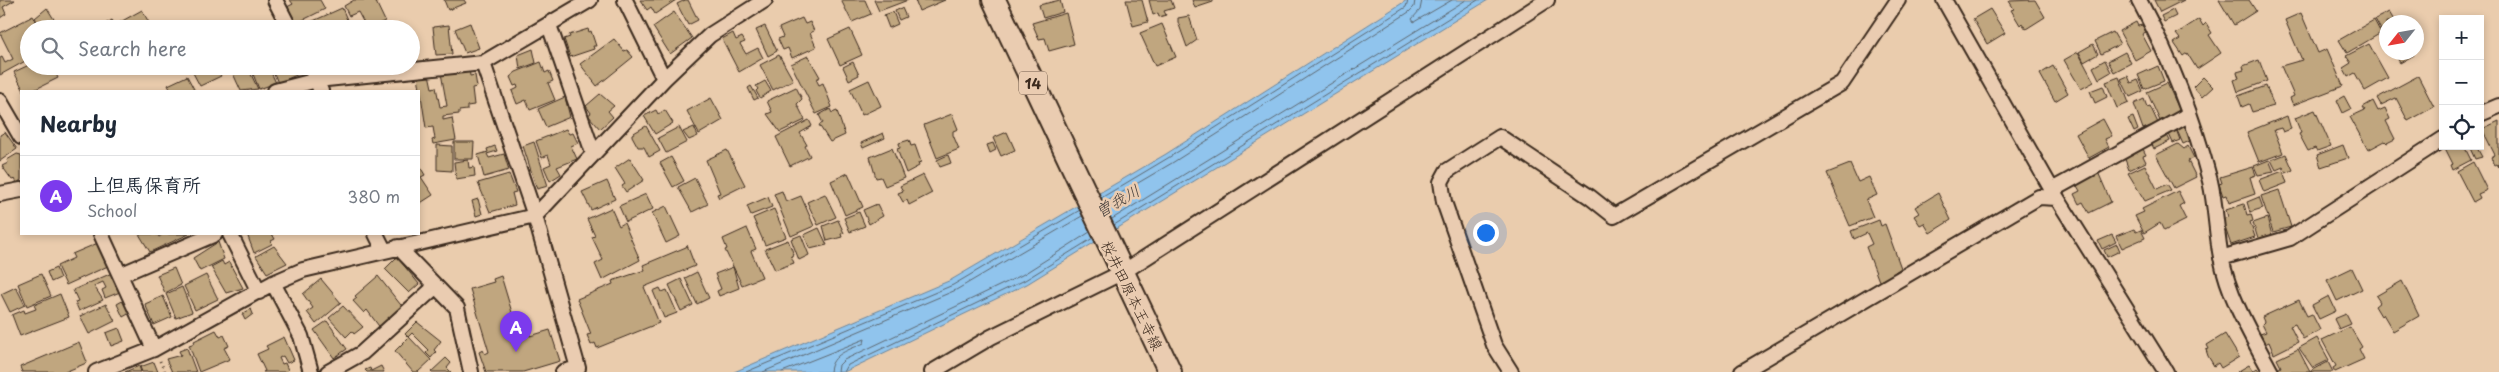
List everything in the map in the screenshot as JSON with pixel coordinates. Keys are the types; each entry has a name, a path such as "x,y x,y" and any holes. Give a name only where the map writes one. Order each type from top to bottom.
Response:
{"main road":[{"name":"桜井田原本王寺線","path":"994,0 1170,372"}],"street":[{"path":"275,0 285,20"},
{"path":"420,71 483,63 549,26 590,0"},
{"path":"625,0 664,79"},
{"path":"932,372 991,337 1121,269 1547,0"},
{"path":"1510,372 1494,345 1444,202 1441,182 1447,171 1500,137 1590,197 1614,216 1842,83 1898,0"},
{"path":"1944,0 2054,194 2166,372"},
{"path":"2139,0 2188,115 2210,182 2221,258 2228,285 2271,372"},
{"path":"96,372 154,349 274,283 303,270 535,216 664,79 710,35 756,2"},
{"path":"549,26 593,153"},
{"path":"483,63 535,216 577,370 563,372"},
{"path":"282,90 394,75"},
{"path":"0,101 20,136"},
{"path":"2484,112 2499,106"},
{"path":"1742,372 2039,197 2054,194 2188,115"},
{"path":"2221,258 2290,238 2439,142"},
{"path":"0,194 20,190"},
{"path":"101,235 154,349"},
{"path":"120,275 213,235"},
{"path":"230,235 259,292"},
{"path":"377,235 436,286 457,308 471,372"},
{"path":"274,283 301,336 311,372"},
{"path":"328,372 362,354 436,286"}],"water":[{"name":"曽我川","path":"1407,0 1488,0 1027,284 844,372 734,372 951,280 1166,154"}],"building":[{"path":"0,0 15,0 3,7 6,14 0,18"},
{"path":"290,0 320,0 325,9 303,20 293,20 287,7 293,4"},
{"path":"354,0 375,0 385,20 362,20 358,12 349,16 344,6"},
{"path":"444,0 464,0 466,3 448,10"},
{"path":"640,0 676,0 655,14 651,7 647,10"},
{"path":"688,0 698,20 688,25 677,4"},
{"path":"841,0 865,0 871,14 852,22"},
{"path":"874,0 908,0 879,11"},
{"path":"915,0 945,0 919,11"},
{"path":"1060,0 1063,12 1043,18 1039,5"},
{"path":"1126,0 1142,0 1148,22 1133,26"},
{"path":"1149,0 1171,0 1174,8 1164,11 1166,15 1159,17 1158,13 1153,15"},
{"path":"1192,0 1213,0 1213,2 1195,8"},
{"path":"2035,0 2045,17 2026,29 2022,23 2020,25 2011,10 2014,9 2009,1"},
{"path":"2154,0 2184,0 2160,12"},
{"path":"2219,0 2249,0 2256,11 2234,25"},
{"path":"47,8 54,20 36,20 35,18"},
{"path":"342,8 347,20 315,20"},
{"path":"902,8 906,17 899,20 895,11"},
{"path":"1990,9 2005,33 1987,44 1973,19"},
{"path":"142,10 148,20 124,20"},
{"path":"2173,10 2176,16 2164,22 2161,16"},
{"path":"674,12 692,38 670,54 653,27"},
{"path":"893,12 898,24 889,28 884,15"},
{"path":"1066,13 1074,44 1049,51 1045,38 1039,39 1032,23"},
{"path":"2301,13 2318,53 2327,49 2343,86 2293,105 2290,98 2294,96 2281,66 2302,60 2285,20"},
{"path":"33,16 35,20 25,20"},
{"path":"1189,16 1197,40 1187,47 1178,18"},
{"path":"2379,17 2379,26 2375,19"},
{"path":"802,18 805,24 810,22 814,31 810,33 816,47 792,58 788,48 783,50 778,39 783,37 779,28"},
{"path":"2199,19 2203,26 2206,23 2212,33 2209,35 2221,53 2197,69 2187,53 2183,56 2174,43 2180,39 2176,34"},
{"path":"2374,20 2379,29 2379,34 2347,53 2339,40"},
{"path":"2136,22 2138,26 2142,25 2146,32 2142,34 2151,51 2135,60 2119,31"},
{"path":"20,23 20,64 0,75 0,58 2,57 5,63 13,59 0,33"},
{"path":"470,23 479,48 465,53 455,29"},
{"path":"1162,24 1176,57 1155,66 1140,33"},
{"path":"449,25 452,54 436,55 433,27"},
{"path":"765,26 777,51 768,56 756,30"},
{"path":"588,29 589,32 591,31 596,46 593,46 594,49 570,57 564,39 570,37 569,35"},
{"path":"850,29 862,55 840,65 828,39"},
{"path":"2113,32 2120,44 2101,54 2095,41"},
{"path":"733,33 736,40 742,37 745,42 740,44 746,54 758,48 763,58 739,72 722,39"},
{"path":"614,39 624,51 627,50 633,57 597,86 580,64"},
{"path":"2093,44 2098,54 2084,62 2079,52"},
{"path":"2369,44 2388,78 2365,91 2355,73 2348,77 2343,68 2351,63 2346,56"},
{"path":"533,49 536,63 520,69 518,55"},
{"path":"2078,52 2094,82 2081,89 2064,60"},
{"path":"2125,52 2131,63 2114,72 2108,61"},
{"path":"779,55 793,80 773,90 760,65"},
{"path":"808,56 820,77 816,79 819,85 823,83 832,107 816,114 791,64"},
{"path":"2105,60 2111,72 2099,79 2093,67"},
{"path":"2259,60 2267,81 2238,92 2234,80 2239,78 2237,72 2244,70 2243,66"},
{"path":"541,62 545,73 549,71 553,81 548,83 555,100 530,110 526,100 517,104 512,91 518,88 517,85 514,86 510,77 516,72"},
{"path":"853,62 859,75 849,80 843,67"},
{"path":"2053,66 2068,93 2055,101 2040,74"},
{"path":"2158,66 2164,81 2144,89 2138,75"},
{"path":"469,68 470,76 475,75 477,87 472,88 474,105 467,106 467,110 459,111 459,114 443,116 443,120 452,118 456,140 433,144 432,140 435,139 433,127 426,128 418,76 429,74 432,88 436,87 440,107 447,106 441,73"},
{"path":"20,69 20,75 56,75 58,78 34,90 23,90 14,72"},
{"path":"194,75 221,76 200,86"},
{"path":"234,75 251,75 258,89 241,90"},
{"path":"253,75 272,75 276,83 259,89"},
{"path":"275,75 296,75 278,83"},
{"path":"187,76 194,90 170,90 168,85"},
{"path":"2128,76 2131,83 2138,80 2143,91 2130,97 2121,79"},
{"path":"2418,76 2434,107 2408,121 2396,98 2381,105 2377,98"},
{"path":"2119,77 2129,103 2117,108 2106,82"},
{"path":"2203,77 2213,87 2202,97 2193,87"},
{"path":"869,80 881,106 862,115 850,89"},
{"path":"765,81 771,91 760,98 756,91 758,89 756,86"},
{"path":"2167,83 2180,111 2160,121 2147,92"},
{"path":"751,86 758,98 754,100 748,88"},
{"path":"2103,86 2107,97 2095,103 2090,91"},
{"path":"2266,86 2274,106 2252,112 2249,104 2242,107 2238,96"},
{"path":"796,87 802,99 797,104 805,120 780,132 767,114 772,112 767,101"},
{"path":"600,94 614,106 608,111 613,117 600,129 588,115 591,113 586,106"},
{"path":"2344,96 2351,109 2343,113 2337,100"},
{"path":"565,97 570,117 546,127 538,109"},
{"path":"711,98 723,120 699,134 687,111"},
{"path":"2144,99 2147,107 2150,106 2158,123 2143,129 2134,104"},
{"path":"2373,101 2378,111 2385,108 2390,119 2386,121 2395,139 2387,143 2385,141 2368,150 2350,117 2365,110 2363,107"},
{"path":"830,109 832,113 837,111 845,135 830,142 819,125 823,123 819,115"},
{"path":"656,110 658,114 665,110 673,123 655,134 644,116"},
{"path":"2315,110 2331,146 2317,151 2315,148 2308,151 2299,134 2301,133 2295,118"},
{"path":"952,114 958,129 953,131 953,135 959,149 937,158 924,125"},
{"path":"2287,116 2291,129 2283,132 2281,128 2274,130 2283,153 2259,162 2247,132"},
{"path":"2133,117 2138,130 2134,132 2128,119"},
{"path":"2103,119 2112,136 2105,139 2109,147 2089,158 2076,134"},
{"path":"809,120 812,126 800,133 807,145 805,146 810,156 790,166 776,137"},
{"path":"2499,121 2499,167 2497,164 2495,165 2491,157 2495,155 2484,133 2484,128"},
{"path":"2185,124 2192,140 2183,144 2176,128"},
{"path":"646,126 660,151 649,157 644,147 638,147 632,136 632,134"},
{"path":"679,127 687,142 666,153 658,138"},
{"path":"694,127 698,136 689,140 683,132"},
{"path":"566,129 569,134 573,133 578,143 571,146 577,159 557,167 561,174 550,181 544,167 551,164 548,155 542,158 536,141"},
{"path":"2176,129 2180,140 2173,143 2168,132"},
{"path":"5,132 17,149 0,161 0,135"},
{"path":"1007,132 1015,150 1001,156 993,138"},
{"path":"883,133 885,138 863,148 861,143"},
{"path":"2166,133 2170,141 2154,149 2150,140"},
{"path":"909,140 911,146 915,145 921,162 918,163 919,166 906,173 897,149 900,148 899,143"},
{"path":"454,142 474,142 473,159 454,159"},
{"path":"534,142 548,186 537,189 523,146"},
{"path":"993,143 996,150 990,153 987,145"},
{"path":"2178,144 2184,149 2188,146 2194,158 2188,161 2196,177 2174,188 2156,155"},
{"path":"437,145 452,146 452,171 437,170"},
{"path":"2141,145 2146,155 2143,156 2146,162 2129,170 2123,154"},
{"path":"2343,145 2348,158 2321,167 2317,155"},
{"path":"495,146 497,151 487,154 489,158 504,154 509,170 484,177 478,155 488,152 487,149"},
{"path":"892,148 904,178 885,186 881,177 876,178 870,157"},
{"path":"727,150 745,185 719,198 717,194 720,193 706,160"},
{"path":"2446,150 2466,150 2471,160 2452,170 2450,165 2453,164"},
{"path":"2471,150 2478,150 2482,157 2475,159"},
{"path":"17,154 20,155 20,181 17,183 15,179 12,180 2,166 8,163 7,160"},
{"path":"2286,154 2293,170 2286,173 2283,167 2276,170 2271,160"},
{"path":"948,155 951,163 940,167 937,160"},
{"path":"671,157 684,181 673,187 660,163"},
{"path":"630,158 644,180 626,192 622,186 625,184 615,168"},
{"path":"468,160 469,168 474,167 475,176 456,179 454,162"},
{"path":"2269,160 2274,172 2258,175 2254,166"},
{"path":"2473,162 2487,190 2478,194 2480,198 2473,202 2457,171"},
{"path":"1850,164 1858,182 1869,177 1877,195 1866,200 1873,217 1850,226 1827,173"},
{"path":"2145,165 2157,189 2167,184 2171,190 2145,201 2128,173"},
{"path":"420,167 425,175 421,177 433,195 420,203"},
{"path":"2253,167 2256,175 2250,177 2255,194 2229,203 2226,195 2223,196 2219,184 2222,183 2220,177"},
{"path":"2283,171 2287,183 2264,192 2259,180"},
{"path":"2098,172 2111,202 2089,213 2083,202 2079,204 2074,194 2080,191 2076,184"},
{"path":"848,173 863,207 845,215 831,181"},
{"path":"509,174 516,192 512,193 515,205 490,212 478,183"},
{"path":"923,175 932,193 909,205 907,200 903,202 898,193 903,191 900,186"},
{"path":"695,178 708,204 692,212 678,187"},
{"path":"607,181 615,199 591,210 582,192"},
{"path":"2279,190 2291,227 2273,232 2261,196"},
{"path":"782,191 786,202 801,196 814,226 791,236 774,194"},
{"path":"2178,191 2184,203 2179,206 2186,220 2164,231 2160,223 2144,233 2135,216 2144,212 2142,209"},
{"path":"1938,193 1951,220 1930,233 1924,223 1920,225 1914,216 1919,213 1915,207"},
{"path":"646,194 653,209 626,222 619,206"},
{"path":"825,194 836,217 818,225 807,202"},
{"path":"768,197 772,207 751,215 747,206"},
{"path":"2259,197 2263,208 2250,212 2247,202"},
{"path":"478,199 482,214 476,216 472,201"},
{"path":"877,204 883,216 869,224 863,210"},
{"path":"2244,204 2247,215 2251,214 2253,221 2250,222 2255,237 2231,245 2222,219 2228,217 2226,210"},
{"path":"666,206 680,236 666,243 652,213"},
{"path":"611,208 619,226 624,223 640,260 602,280 595,264 603,260 592,237 595,236 587,219"},
{"path":"774,209 786,237 765,245 753,218"},
{"path":"859,212 865,226 850,232 844,218"},
{"path":"2267,218 2272,235 2258,239 2253,223"},
{"path":"838,220 844,233 841,234 842,237 827,241 823,226"},
{"path":"1879,220 1881,226 1885,224 1901,268 1895,272 1896,275 1879,281 1866,247 1872,244 1867,233 1854,239 1851,231"},
{"path":"747,228 756,249 751,251 762,277 742,285 725,250 727,249 723,239"},
{"path":"819,228 827,245 810,249 804,235"},
{"path":"2134,229 2136,232 2141,230 2145,238 2122,248 2116,236"},
{"path":"140,235 158,235 159,237 162,235 187,235 150,252"},
{"path":"247,235 273,235 275,239 271,241 272,244 254,253"},
{"path":"801,235 809,255 799,260 791,239"},
{"path":"2112,235 2116,242 2102,249 2098,241"},
{"path":"788,240 794,255 791,256 794,263 775,270 765,249"},
{"path":"218,242 224,259 200,271 193,258"},
{"path":"98,243 108,266 66,285 57,266 74,258 72,254"},
{"path":"2117,244 2120,251 2107,257 2104,250"},
{"path":"687,245 695,266 644,287 659,323 597,348 595,343 591,345 587,335 591,334 577,299 613,284 612,281 645,270 643,265"},
{"path":"274,246 287,263 267,273 256,256"},
{"path":"397,257 419,284 409,293 385,269"},
{"path":"222,261 224,265 229,262 243,288 226,293 211,267"},
{"path":"733,267 739,288 719,296 717,291 721,289 715,274"},
{"path":"56,268 60,278 51,282 47,272"},
{"path":"174,268 181,285 165,293 157,275"},
{"path":"2352,268 2362,289 2337,301 2327,280"},
{"path":"697,272 709,298 697,304 685,278"},
{"path":"112,273 120,292 105,298 102,290 106,288 103,282 94,286 103,300 79,311 75,302 78,301 73,290"},
{"path":"41,274 51,296 27,306 18,284"},
{"path":"206,275 218,299 195,310 184,286"},
{"path":"378,276 404,309 381,329 367,310 364,313 353,301 357,298 355,296"},
{"path":"501,276 517,329 527,326 530,336 550,330 560,361 523,372 486,372 479,352 483,350 485,354 489,352 470,289 494,282 493,279"},
{"path":"321,279 341,303 316,324 307,312 313,308 303,294"},
{"path":"681,279 693,305 681,311 669,285"},
{"path":"2402,281 2419,316 2393,331 2383,314 2381,316 2375,306 2380,302 2376,296"},
{"path":"16,287 25,305 10,312 1,294"},
{"path":"182,287 192,312 176,318 166,294"},
{"path":"660,288 662,292 667,290 677,313 664,318 653,291"},
{"path":"60,294 69,317 20,336 12,315 24,310 25,313 36,309 34,305"},
{"path":"163,296 172,317 154,325 145,304"},
{"path":"2329,296 2336,311 2319,319 2312,305"},
{"path":"124,300 130,313 123,317 117,304"},
{"path":"2299,300 2307,316 2312,314 2320,330 2303,339 2295,324 2290,326 2298,342 2274,354 2269,342 2265,344 2260,334 2266,332 2262,324 2264,322 2262,317"},
{"path":"106,304 115,321 89,334 80,316"},
{"path":"343,306 363,327 354,334 352,331 346,337 329,318"},
{"path":"251,309 253,314 245,320 242,314"},
{"path":"2346,314 2351,324 2339,329 2334,319"},
{"path":"327,321 347,349 334,358 314,330"},
{"path":"417,322 441,341 431,358 426,353 429,350 412,333 408,337 405,334"},
{"path":"2350,327 2362,347 2359,349 2364,359 2335,372 2333,368 2336,366 2322,340"},
{"path":"119,328 124,341 111,346 106,333"},
{"path":"216,330 220,337 224,335 229,346 224,348 230,359 199,372 189,345"},
{"path":"2225,334 2239,357 2221,368 2218,363 2214,366 2206,350 2209,349 2207,345"},
{"path":"284,337 294,360 287,363 283,356 279,358 282,364 285,363 288,370 286,372 263,372 265,371 257,354 268,349 266,346"},
{"path":"409,337 431,360 418,372 413,372 395,351"},
{"path":"2317,338 2329,360 2313,368 2299,348"},
{"path":"79,342 87,362 84,364 65,372 22,372 20,367"},
{"path":"187,348 196,372 172,372 166,359 181,355 179,351"},
{"path":"2298,349 2310,372 2276,372 2275,370 2281,367 2277,359"},
{"path":"446,358 451,363 447,368 451,372 431,372"},
{"path":"154,362 158,372 142,372 140,367"},
{"path":"2328,362 2333,372 2311,371"},
{"path":"2249,365 2253,371 2257,368 2260,372 2237,372"},
{"path":"139,366 141,372 125,372"},
{"path":"381,366 384,372 367,372 365,370 370,368 371,371"}],"place":[{"name":"上但馬保育所","path":"516,352"}]}
